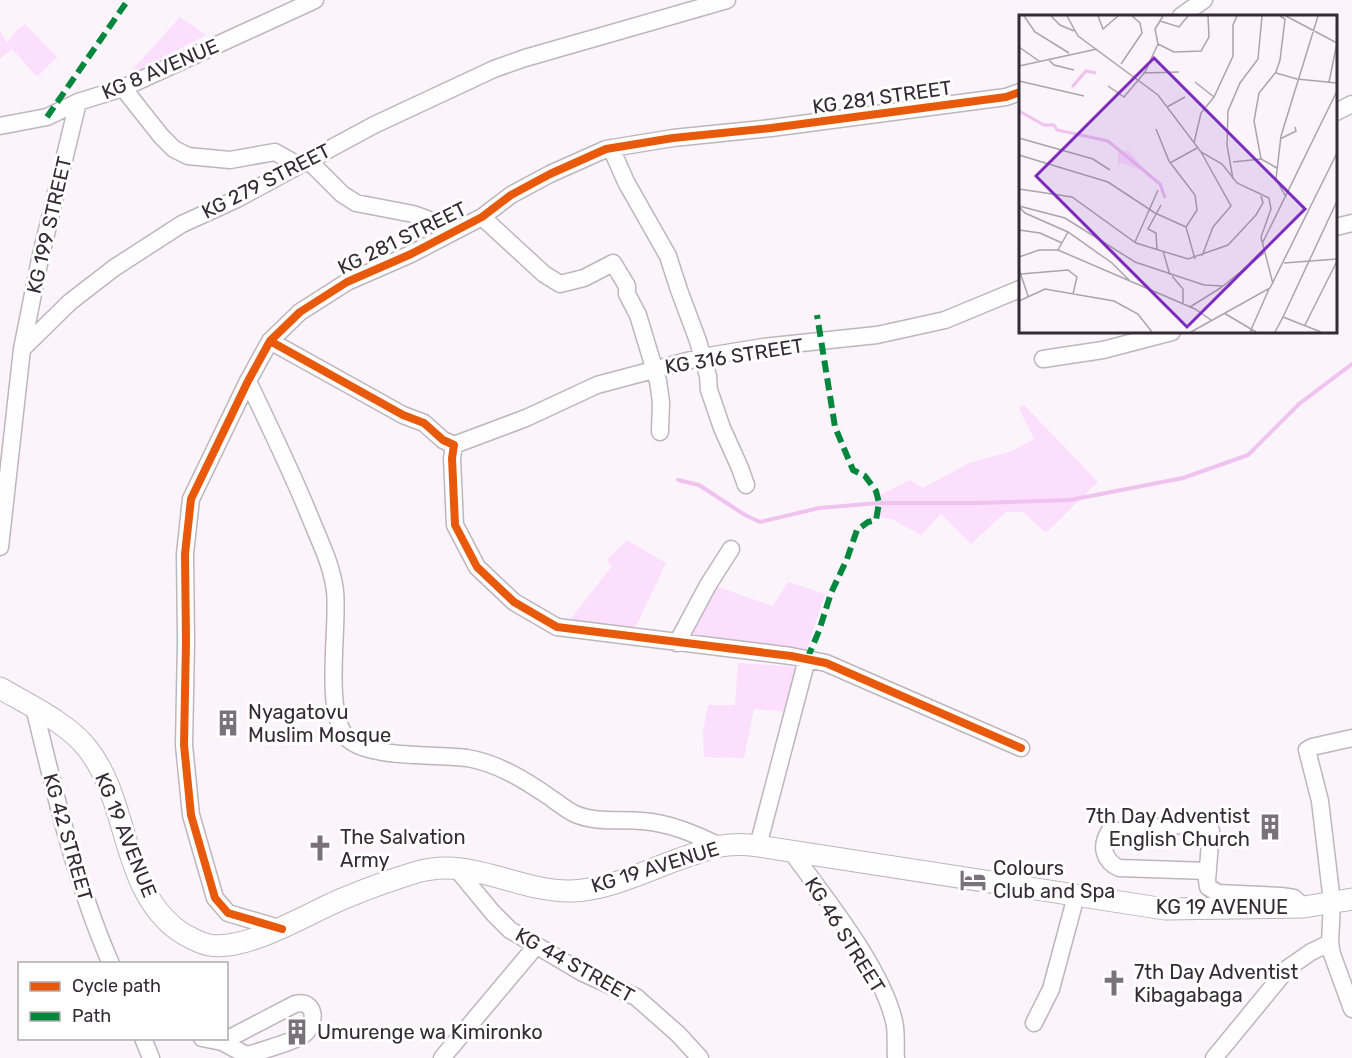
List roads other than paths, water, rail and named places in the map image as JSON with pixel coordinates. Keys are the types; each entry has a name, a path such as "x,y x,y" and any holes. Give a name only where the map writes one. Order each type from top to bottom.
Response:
{"main road":[{"name":"KG 19 AVENUE","path":"0,688 72,732 87,747 103,772 138,875 152,902 180,932 208,945 235,944 282,928 347,897 419,871 455,867 493,874 528,886 572,891 599,886 720,846 758,846 1165,909 1304,907 1342,901"}],"street":[{"name":"KG 8 AVENUE","path":"0,126 47,117 78,102 123,88 315,0"},
{"name":"KG 279 STREET","path":"22,349 70,302 114,268 182,224 237,199 374,125 494,69 726,0"},
{"path":"1182,15 1204,0"},
{"path":"123,88 161,136 174,149 188,156 230,160 275,152 303,163 356,203 413,214 427,219 448,234"},
{"name":"KG 281 STREET","path":"282,928 228,913 214,897 191,815 184,745 185,554 191,499 248,381 270,342 300,312 347,282 411,254 482,218 511,195 550,174 611,148 674,138 771,128 1006,97 1019,92"},
{"name":"KG 199 STREET","path":"22,349 40,259 78,102"},
{"path":"1337,111 1352,104"},
{"path":"611,148 626,182 668,256 702,357 712,400 746,485"},
{"path":"482,218 544,274 560,284 584,278 613,263 627,286 627,294 638,315 654,369 661,402 660,432"},
{"path":"1337,227 1352,223"},
{"name":"KG 316 STREET","path":"454,445 526,418 597,385 654,369 702,357 763,347 877,335 945,321 1019,289"},
{"path":"1043,359 1103,350 1169,333"},
{"path":"270,342 403,415 424,423 443,440 454,445 452,458 455,525 477,567 514,602 557,627 826,663 1021,748"},
{"path":"0,547 22,349"},
{"path":"248,381 299,489 331,569 335,593 334,700 340,725 348,739 365,748 387,752 468,758 511,772 575,814 608,821 655,823 690,831 720,846"},
{"path":"677,643 708,585 731,549"},
{"path":"758,846 807,660"},
{"name":"KG 42 STREET","path":"34,707 69,850 93,922 111,962"},
{"path":"1352,738 1307,750 1342,901 1330,943 1352,1010"},
{"path":"1208,871 1119,868 1111,864 1105,855 1105,838 1109,832 1201,824 1209,826 1211,831 1208,887 1218,893 1294,898 1304,907"},
{"name":"KG 46 STREET","path":"791,851 851,936 880,984 894,1022 896,1058"},
{"name":"KG 44 STREET","path":"455,867 504,924 536,946 583,973 636,997 678,1034 700,1058"},
{"path":"1034,1023 1052,989 1076,896"},
{"path":"1214,1058 1288,968 1311,952 1330,943"},
{"path":"442,1058 536,946"},
{"path":"212,1040 222,1042 250,1057 302,1036 312,1026 313,1012 302,1002 295,1004 228,1039"},
{"path":"144,1040 151,1058"},
{"path":"222,1042 226,1040"}],"waterway":[{"path":"678,480 699,485 760,522 819,508 879,503 1070,500 1183,478 1248,455 1299,404 1352,364"}],"place":[{"name":"Nyagatovu Muslim Mosque","path":"228,723"},
{"name":"7th Day Adventist English Church","path":"1270,827"},
{"name":"The Salvation Army","path":"320,848"},
{"name":"Colours Club and Spa","path":"973,880"},
{"name":"7th Day Adventist Kibagabaga","path":"1114,983"},
{"name":"Umurenge wa Kimironko","path":"297,1032"}]}
